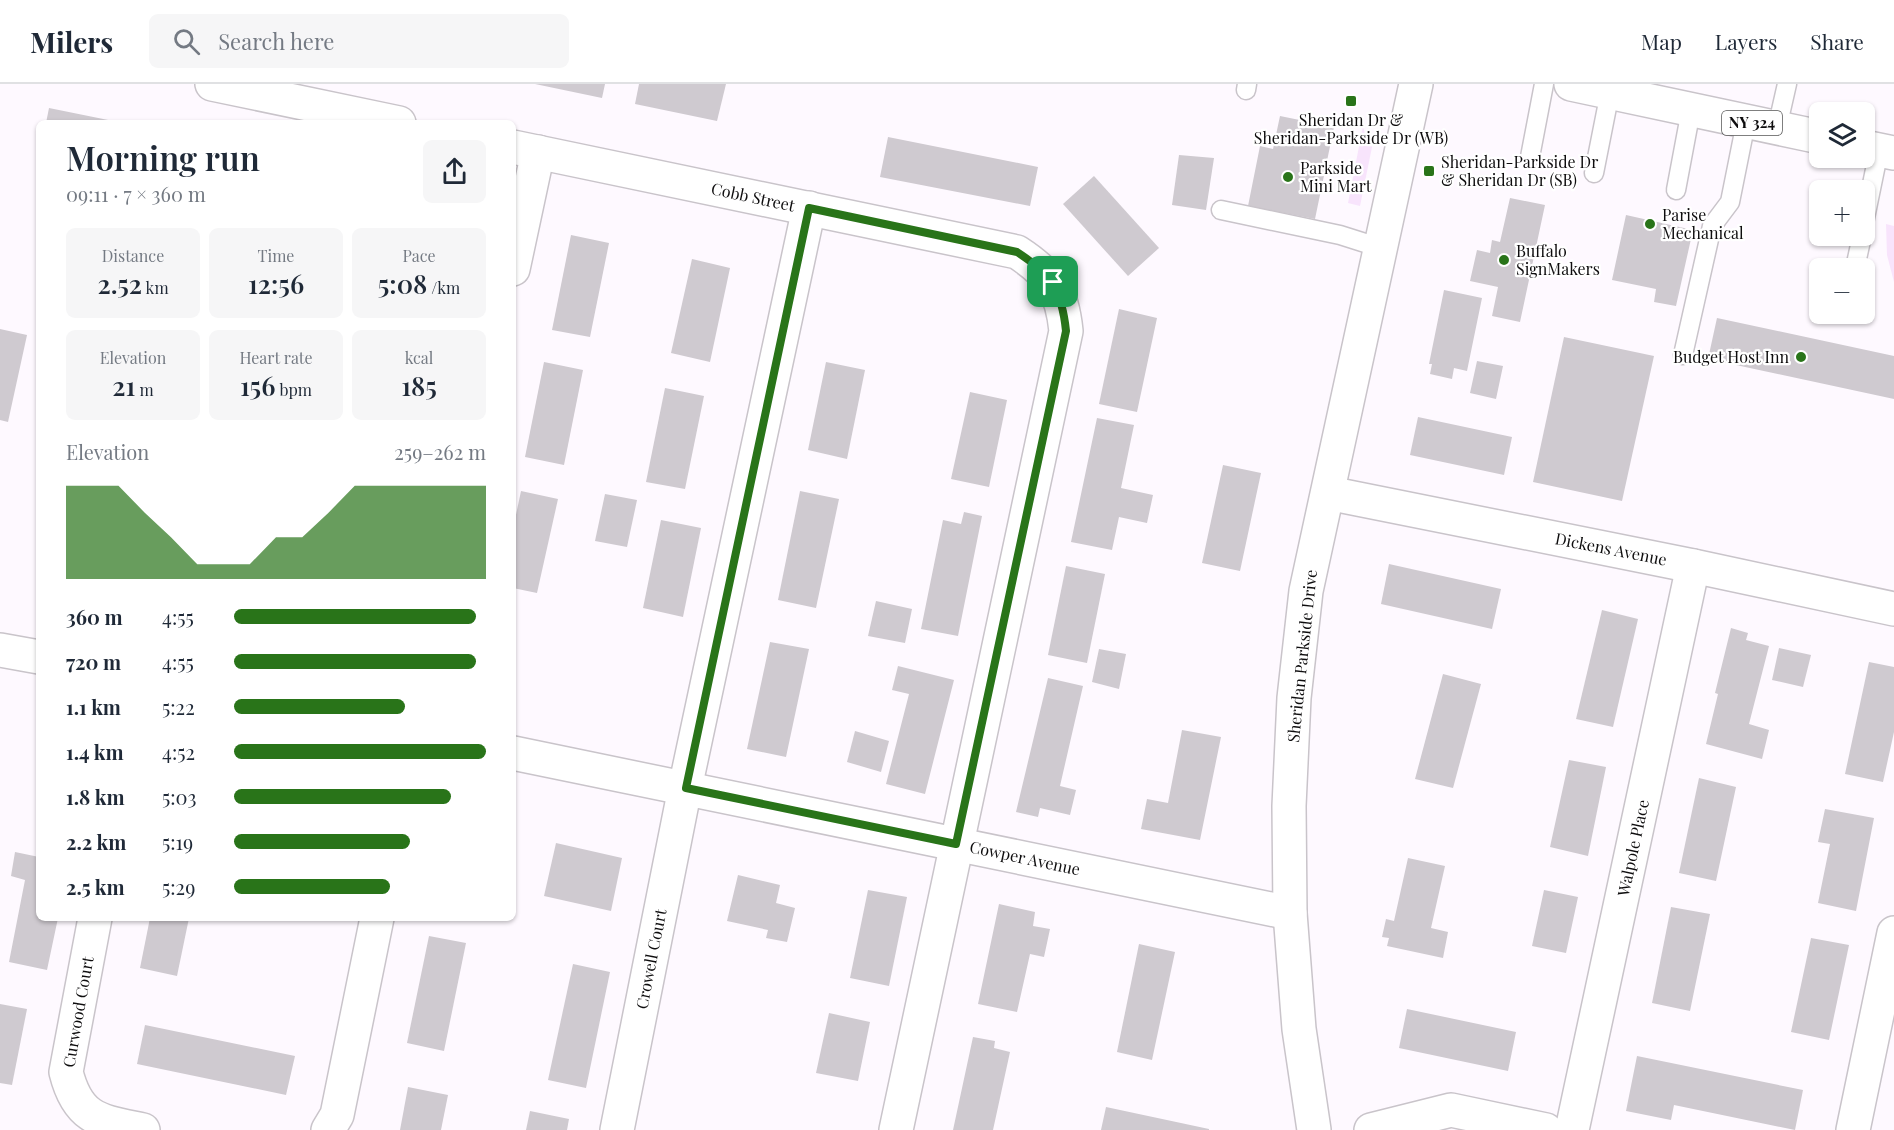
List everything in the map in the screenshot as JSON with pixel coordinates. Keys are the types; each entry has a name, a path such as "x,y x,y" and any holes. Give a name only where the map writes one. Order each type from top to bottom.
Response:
{"street":[{"path":"212,84 263,109 370,120"},
{"name":"Sheridan Parkside Drive","path":"1314,1130 1299,1029 1290,913 1289,806 1294,698 1306,591 1416,84"},
{"name":"NY 324","path":"1571,84 1809,135"},
{"path":"516,238 525,149"},
{"name":"Cobb Street","path":"525,149 1017,252 1039,266 1053,282 1064,305 1066,331 956,844"},
{"name":"Crowell Court","path":"617,1130 686,788 809,208"},
{"name":"Dickens Avenue","path":"1328,493 1894,609"},
{"name":"Walpole Place","path":"1572,1130 1693,566"},
{"path":"0,650 36,656"},
{"name":"Cowper Avenue","path":"516,754 1290,913"},
{"path":"896,1130 956,844"},
{"name":"Curwood Court","path":"94,921 66,1072 71,1091 83,1109 100,1121 143,1130"},
{"path":"328,1130 337,1115 376,921"},
{"path":"1853,1130 1894,933"},
{"path":"1371,1130 1451,1110 1546,1130"}],"lane":[{"path":"1530,157 1544,84"},
{"path":"1683,355 1712,226 1730,202 1762,125 1786,84"},
{"path":"1594,173 1610,92"},
{"path":"1676,190 1691,110"},
{"path":"1873,180 1879,150"},
{"path":"1221,210 1340,235 1381,248"}],"shaded area":[{"path":"1363,126 1366,139 1372,147 1360,206 1348,203"},
{"path":"1886,224 1894,226 1894,282 1887,255"}],"building":[{"path":"535,84 605,84 602,98"},
{"path":"639,84 726,84 717,121 635,104"},
{"path":"49,108 108,120 47,120"},
{"name":"Parkside Mini Mart","path":"1280,116 1334,127 1315,219 1248,206 1260,146 1273,149"},
{"path":"888,137 1038,167 1030,206 880,177"},
{"path":"1179,155 1214,158 1206,210 1172,205"},
{"path":"1094,176 1159,248 1128,276 1063,204"},
{"name":"Buffalo SignMakers","path":"1510,198 1545,205 1520,322 1492,316 1498,287 1470,281 1477,250 1490,253 1492,240 1500,242"},
{"path":"1626,215 1693,230 1676,306 1654,302 1656,289 1612,280"},
{"path":"571,235 609,243 590,337 552,330"},
{"path":"692,259 730,268 710,362 671,353"},
{"path":"1444,290 1482,298 1467,371 1454,368 1452,379 1430,374 1432,364 1429,364"},
{"path":"1119,309 1157,318 1137,412 1099,404"},
{"name":"Budget Host Inn","path":"1717,318 1894,356 1894,399 1708,359"},
{"path":"0,329 27,335 8,422 0,420"},
{"path":"1564,337 1654,356 1622,501 1533,482"},
{"path":"1477,361 1503,366 1496,399 1470,393"},
{"path":"544,362 583,370 564,465 525,457"},
{"path":"826,362 865,370 847,459 808,450"},
{"path":"665,388 704,396 685,489 646,482"},
{"path":"970,392 1007,400 989,487 951,479"},
{"path":"1418,417 1512,437 1504,475 1410,455"},
{"path":"1097,418 1134,425 1121,488 1153,495 1147,523 1119,517 1112,550 1071,542"},
{"path":"1223,465 1261,473 1240,571 1202,563"},
{"path":"521,491 558,499 537,593 516,589 516,515"},
{"path":"800,491 839,499 816,608 778,600"},
{"path":"605,494 637,500 627,547 595,541"},
{"path":"964,512 982,516 958,636 921,629 943,520 961,524"},
{"path":"661,520 701,528 683,617 643,608"},
{"path":"1389,564 1501,589 1492,629 1381,604"},
{"path":"1066,566 1105,574 1087,663 1048,655"},
{"path":"876,601 912,609 905,643 868,636"},
{"path":"1602,610 1638,619 1613,727 1576,719"},
{"path":"1731,628 1748,633 1746,640 1769,646 1749,724 1769,730 1762,759 1706,744 1718,694 1715,693"},
{"path":"770,642 809,649 786,757 747,749"},
{"path":"1779,648 1811,655 1803,687 1772,680"},
{"path":"1099,649 1126,654 1119,689 1092,682"},
{"path":"1869,662 1894,667 1894,732 1883,782 1845,774"},
{"path":"898,666 954,680 925,794 886,784 909,694 892,690"},
{"path":"1443,674 1481,684 1453,788 1415,779"},
{"path":"1048,678 1083,686 1060,786 1076,790 1070,815 1040,808 1038,817 1016,812"},
{"path":"1182,730 1221,737 1200,840 1141,829 1147,799 1168,803"},
{"path":"855,731 889,741 881,772 847,762"},
{"path":"1569,760 1606,767 1588,856 1550,847"},
{"path":"1699,778 1736,787 1716,881 1679,873"},
{"path":"1825,809 1874,818 1856,911 1818,903 1830,844 1818,842"},
{"path":"556,843 622,858 611,911 544,896"},
{"path":"15,852 36,856 36,921 57,921 47,970 9,962 25,880 11,876"},
{"path":"1408,858 1445,866 1431,928 1448,932 1443,958 1387,946 1389,938 1382,937 1386,919 1394,921"},
{"path":"738,875 780,885 776,903 795,908 787,942 766,938 768,930 727,921"},
{"path":"868,890 907,897 889,986 850,978"},
{"path":"1544,890 1578,897 1566,953 1532,946"},
{"path":"999,904 1035,912 1033,926 1050,929 1044,957 1030,954 1017,1012 978,1004"},
{"path":"1671,907 1710,914 1690,1011 1652,1003"},
{"path":"149,921 188,921 177,976 140,968"},
{"path":"429,936 466,943 444,1051 407,1043"},
{"path":"1811,938 1849,945 1829,1040 1791,1032"},
{"path":"1139,944 1175,952 1152,1060 1117,1052"},
{"path":"573,964 610,972 586,1088 548,1080"},
{"path":"0,1004 27,1009 12,1085 0,1083"},
{"path":"1407,1009 1516,1032 1508,1071 1399,1048"},
{"path":"829,1013 870,1022 858,1081 816,1073"},
{"path":"145,1025 295,1056 286,1095 137,1064"},
{"path":"973,1037 995,1041 994,1048 1010,1052 993,1130 953,1130"},
{"path":"1637,1056 1803,1090 1795,1130 1674,1105 1671,1120 1626,1111"},
{"path":"408,1087 448,1095 441,1130 400,1130"},
{"path":"1106,1107 1209,1129 1209,1130 1101,1130"},
{"path":"530,1111 569,1119 567,1130 526,1130"}],"place":[{"name":"Sheridan Dr & Sheridan-Parkside Dr (WB)","path":"1351,101"},
{"name":"Sheridan-Parkside Dr & Sheridan Dr (SB)","path":"1429,171"},
{"name":"Parkside Mini Mart","path":"1288,177"},
{"name":"Parise Mechanical","path":"1650,224"},
{"name":"Buffalo SignMakers","path":"1504,260"},
{"name":"Budget Host Inn","path":"1801,357"}],"route":[{"path":"809,208 1017,252 1039,266 1053,282 1064,305 1066,331 956,844 686,788 809,208"}]}
